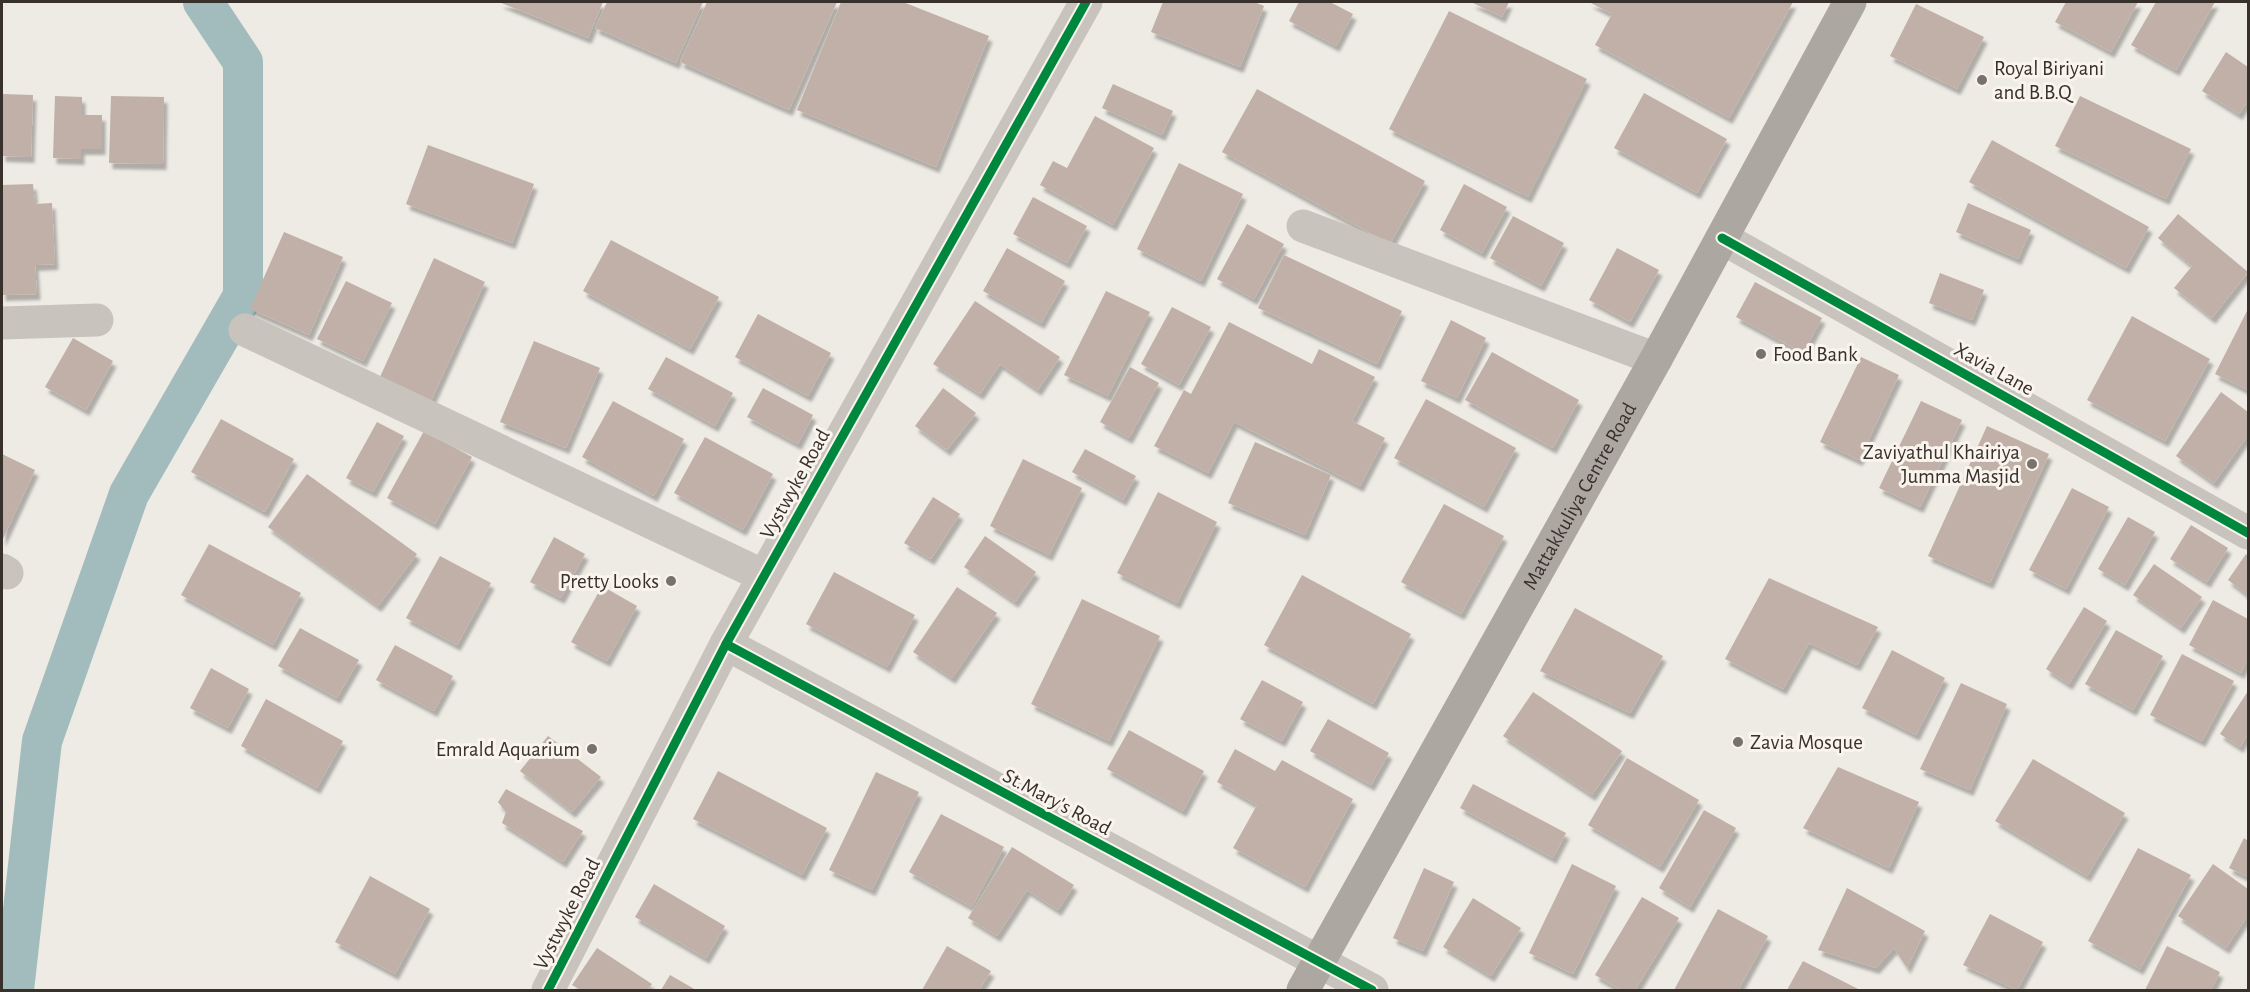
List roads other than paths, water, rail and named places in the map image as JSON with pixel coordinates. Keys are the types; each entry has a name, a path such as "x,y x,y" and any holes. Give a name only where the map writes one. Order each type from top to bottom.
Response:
{"main road":[{"name":"Mattakkuliya Centre Road","path":"1310,977 1656,359 1850,2"}],"street":[{"name":"Vystwyke Road","path":"548,990 726,644 1086,2"},
{"path":"1303,226 1656,359"},
{"name":"Xavia Lane","path":"1722,238 2248,532"},
{"path":"2,323 97,320"},
{"path":"245,330 764,576"},
{"name":"St.Mary's Road","path":"726,644 1310,977 1372,990"}],"waterway":[{"path":"14,990 42,741 129,494 243,296 243,62 203,2"}],"place":[{"name":"Royal Biriyani and B.B.Q","path":"1982,80"},
{"name":"Food Bank","path":"1761,354"},
{"name":"Zaviyathul Khairiya Jumma Masjid","path":"2032,464"},
{"name":"Pretty Looks","path":"671,581"},
{"name":"Zavia Mosque","path":"1738,742"},
{"name":"Emrald Aquarium","path":"592,749"}]}
